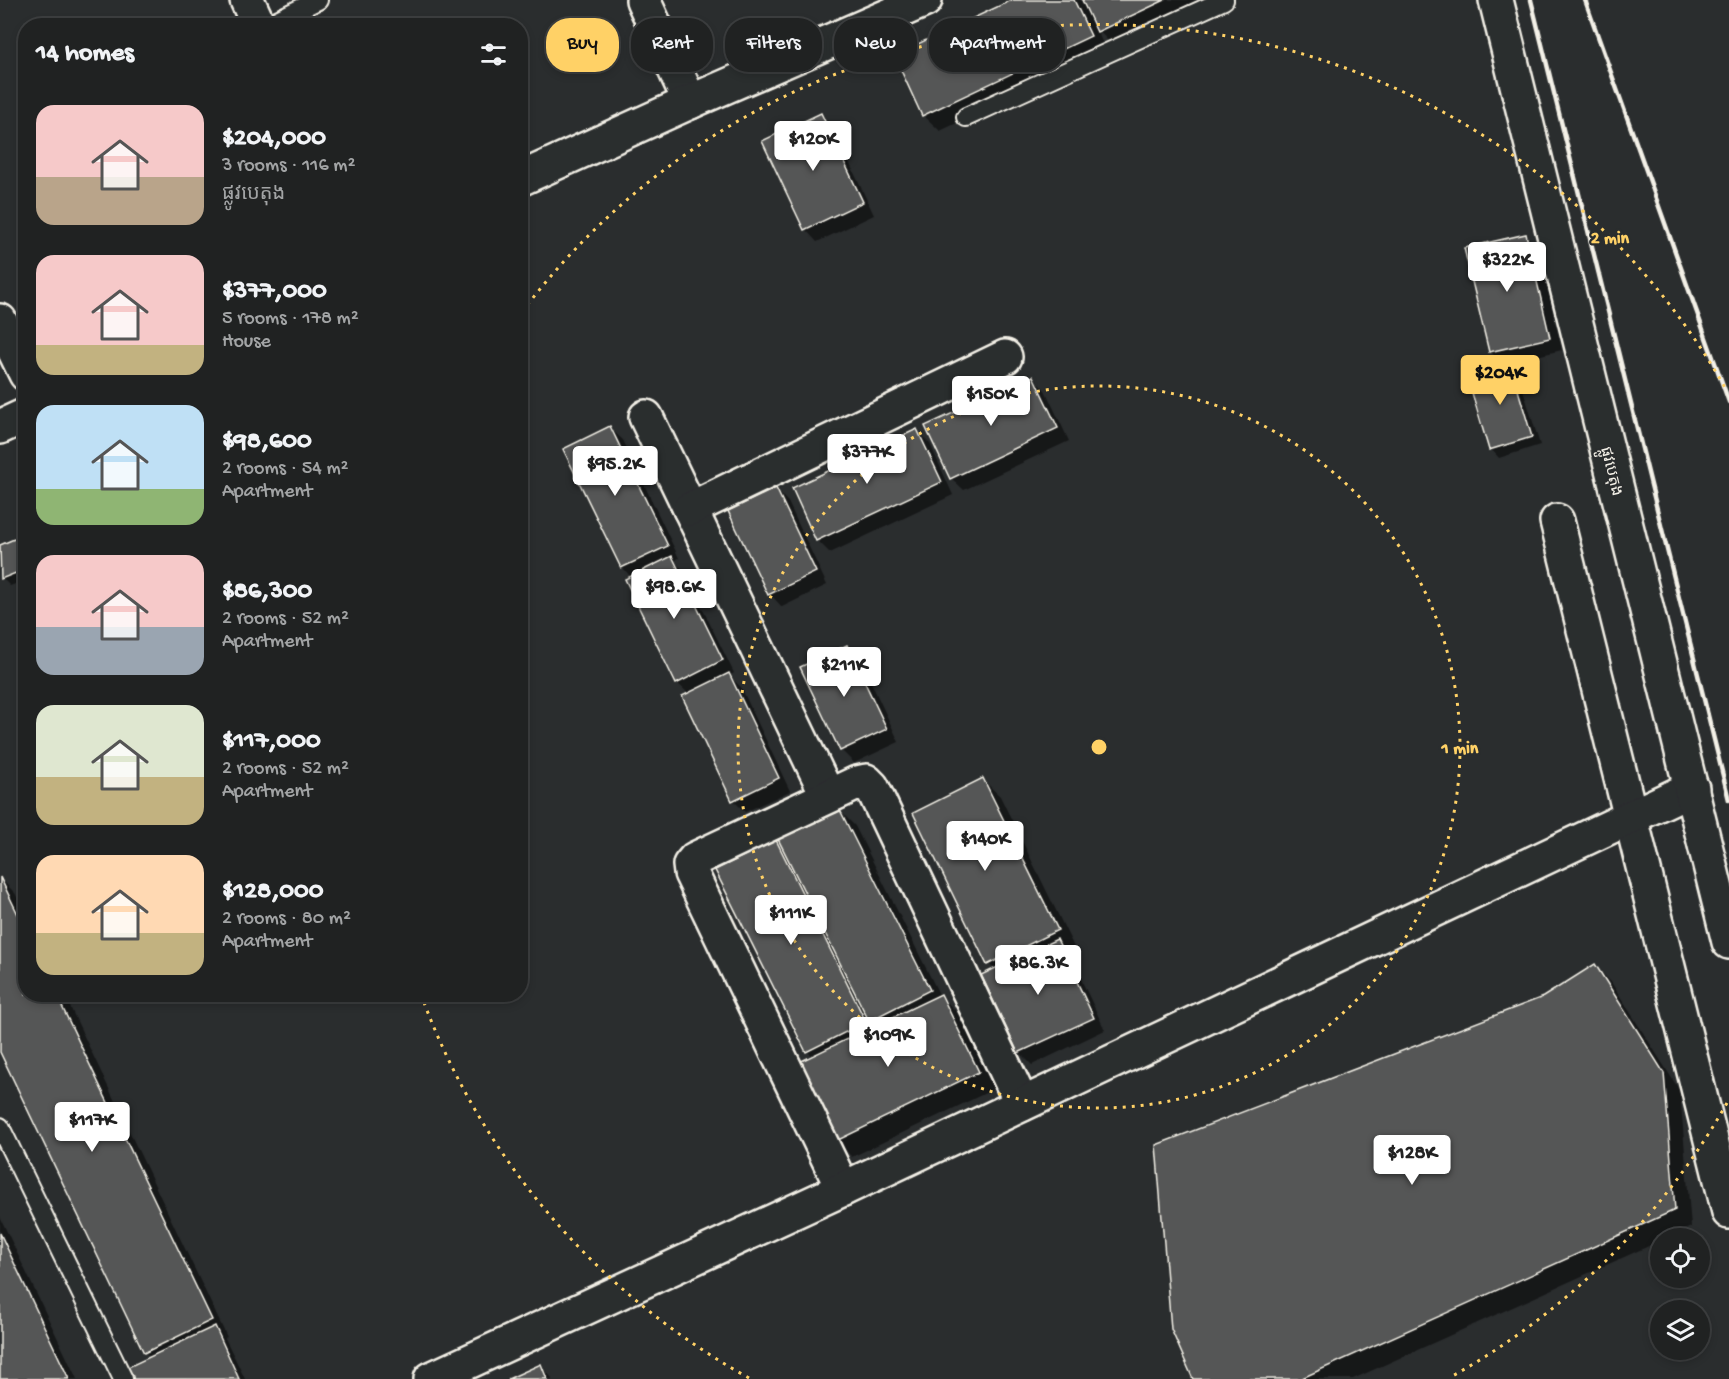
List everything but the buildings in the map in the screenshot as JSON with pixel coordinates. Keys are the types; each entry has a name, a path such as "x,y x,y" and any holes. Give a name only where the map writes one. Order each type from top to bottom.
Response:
{"street":[{"path":"246,0 255,18"},
{"path":"643,0 690,102"},
{"path":"528,175 925,0"},
{"name":"ផ្លូវបេតុង","path":"1496,0 1729,942"},
{"path":"0,321 18,358"},
{"path":"690,509 1005,357"},
{"path":"646,417 828,796"},
{"path":"0,428 18,418"},
{"path":"1557,521 1729,1212"},
{"path":"843,1189 696,884 690,865 694,860 828,796 866,781 872,787 1022,1104"},
{"path":"431,1379 843,1189 1692,788"}],"lane":[{"path":"281,18 318,0"},
{"path":"966,117 1224,0"},
{"path":"0,1127 123,1379"}],"railway":[{"path":"1531,0 1729,800"},
{"path":"1585,0 1729,402"}]}
